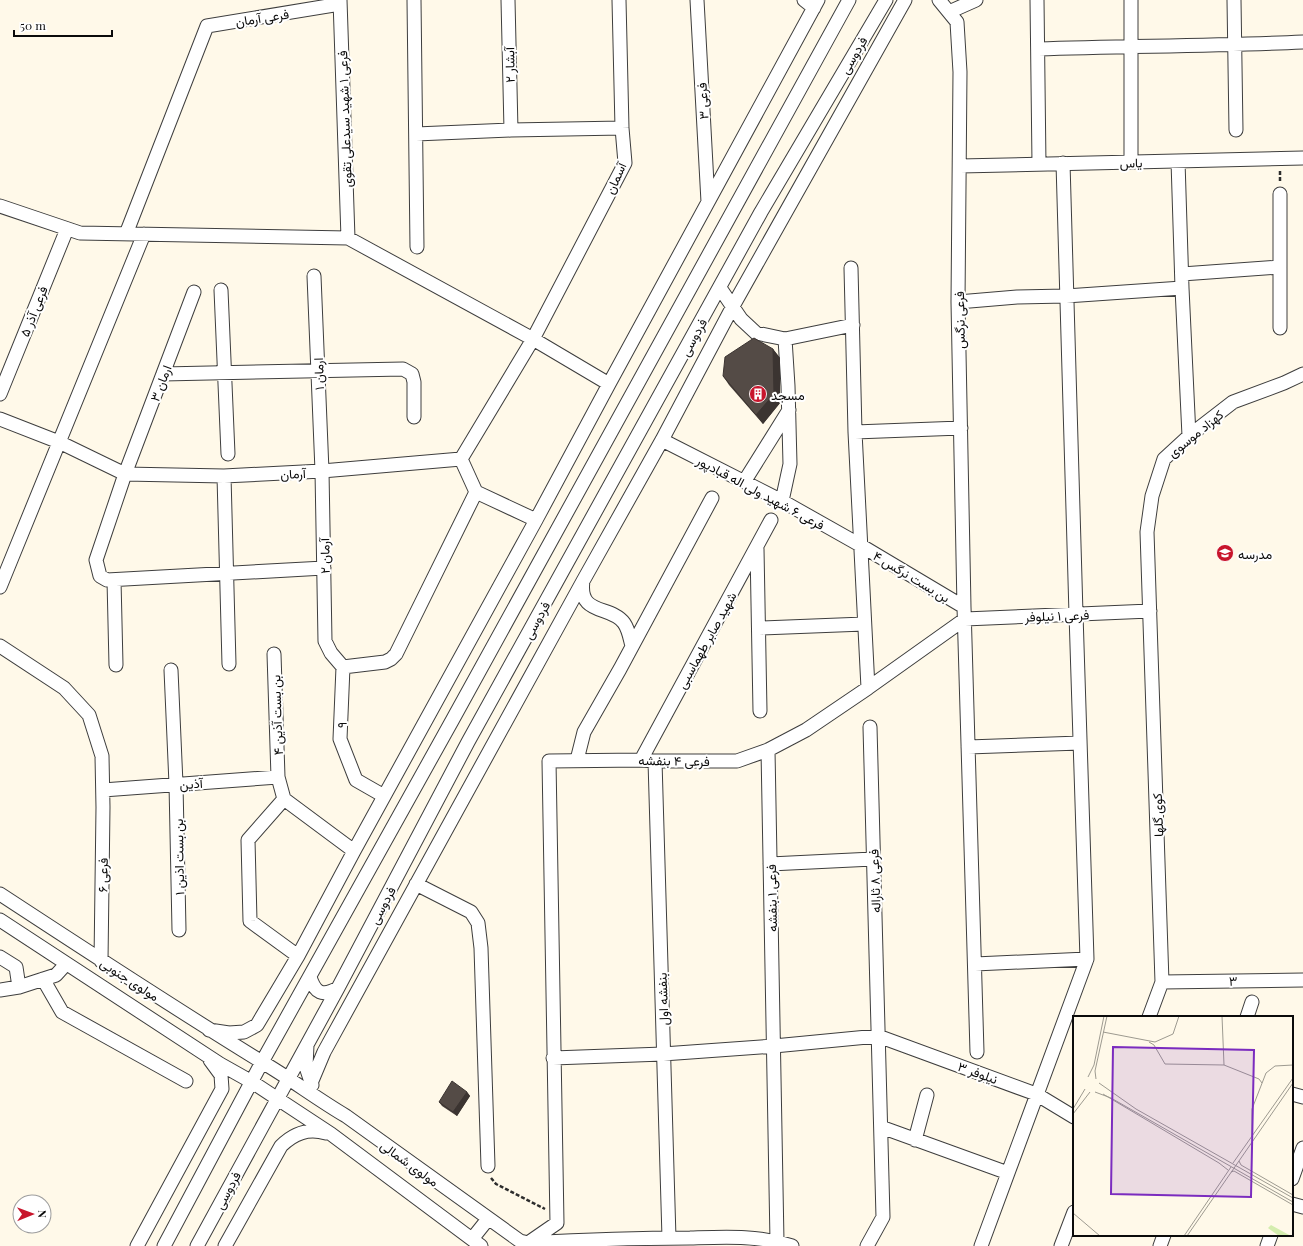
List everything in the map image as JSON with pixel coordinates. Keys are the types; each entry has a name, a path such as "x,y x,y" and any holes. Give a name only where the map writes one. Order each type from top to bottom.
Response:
{"street":[{"path":"414,0 417,247"},
{"name":"آبشار ۲","path":"508,0 511,130"},
{"name":"آسمان","path":"460,459 533,338 625,163 622,128 619,0"},
{"name":"فرعی ۳","path":"697,0 708,202"},
{"name":"فردوسی","path":"164,1246 262,1062 453,719 849,0"},
{"name":"فردوسی","path":"197,1246 338,988 468,742 761,212 886,0"},
{"path":"311,1083 324,1052 662,440 733,306 906,0"},
{"path":"939,0 953,17 976,0"},
{"path":"1037,0 1039,164"},
{"path":"1131,0 1131,162"},
{"path":"1234,0 1236,130"},
{"name":"فرعی آرمان","path":"126,234 207,26 340,2"},
{"name":"فرعی ۱ شهید سیدعلی تقوی","path":"340,2 348,238"},
{"path":"209,1030 229,1034 244,1032 257,1025 298,956 708,202 812,3"},
{"name":"فرعی نرگس","path":"953,17 960,72 958,302 964,613 975,964 976,1052"},
{"path":"1038,49 1303,42"},
{"path":"416,134 511,130 622,128"},
{"name":"یاس","path":"960,166 1303,158"},
{"path":"1178,161 1189,436"},
{"path":"981,1246 1087,959 1063,163"},
{"path":"1280,194 1280,328"},
{"path":"0,206 80,233 348,238 533,338 609,384"},
{"name":"فرعی آذر ۵","path":"0,394 67,229"},
{"path":"0,587 144,234"},
{"path":"1182,274 1280,267"},
{"path":"851,268 855,432 868,688"},
{"name":"ارمان ۱","path":"314,276 322,471"},
{"path":"720,288 741,318 756,333 785,339 853,325"},
{"path":"958,302 1017,297 1066,296 1182,288"},
{"path":"221,290 228,454"},
{"name":"ارمان ۳","path":"114,580 107,580 100,576 96,560 125,474 194,292"},
{"path":"782,502 790,464 785,339"},
{"path":"163,374 318,372 403,369 412,374 414,382 414,417"},
{"name":"کهزاد موسوی","path":"1150,611 1147,532 1152,496 1164,459 1189,436 1233,402 1284,383 1303,374"},
{"path":"744,482 789,410"},
{"path":"0,419 59,442 125,474"},
{"path":"855,432 961,428"},
{"name":"فرعی ۶ شهید ولی اله قبادپور","path":"662,440 782,502 860,545"},
{"path":"460,459 476,492 536,520"},
{"name":"آرمان","path":"125,474 224,476 322,471 460,459"},
{"name":"آرمان ۲","path":"322,471 325,641 331,653 342,667"},
{"path":"224,476 229,664"},
{"path":"609,489 628,501"},
{"path":"342,667 385,662 396,654 476,492"},
{"path":"578,760 584,732 712,498"},
{"name":"شهید صابر طهماسبی","path":"641,760 771,520"},
{"name":"بن بست نرگس ۴","path":"860,545 964,613"},
{"path":"757,547 760,711"},
{"path":"116,665 114,580 324,568"},
{"path":"583,581 582,590 586,601 591,606 613,615 624,622 632,646"},
{"name":"فرعی ۱ نیلوفر","path":"964,613 1076,614 1150,611"},
{"name":"کوی گلها","path":"1149,1016 1162,982 1150,611"},
{"name":"فرعی ۴ بنفشه","path":"554,1058 549,761 737,761 768,750 806,730 868,688 964,613"},
{"path":"758,628 864,624"},
{"name":"فرعی ۶","path":"0,646 64,688 89,715 102,756 101,961"},
{"name":"بن بست آذین ۴","path":"274,654 278,777 284,799"},
{"name":"۹","path":"342,667 340,739 356,780 384,796"},
{"name":"بن بست اذین ۱","path":"171,670 176,784 179,930"},
{"name":"فرعی ۸ ثاراله","path":"867,1246 883,1217 870,727"},
{"path":"968,747 1080,743"},
{"name":"فرعی ۱ بنفشه","path":"768,750 777,1241"},
{"name":"بنفشه اول","path":"655,761 669,1238"},
{"name":"آذین","path":"103,790 278,777"},
{"path":"298,956 250,921 248,840 284,799 354,851"},
{"path":"770,864 873,859"},
{"path":"416,884 471,912 478,923 481,948 488,1166"},
{"name":"مولوی جنوبی","path":"0,894 101,961 209,1030 288,1078"},
{"name":"مولوی جنوبی","path":"0,920 277,1099"},
{"path":"0,957 16,967 19,987"},
{"path":"975,964 1087,959"},
{"path":"0,990 19,987 56,975 66,964"},
{"path":"310,976 312,985 318,991 329,993 338,988"},
{"path":"43,979 62,1012 186,1081"},
{"name":"۳","path":"1162,982 1303,980"},
{"path":"1247,1016 1252,1002"},
{"path":"524,1244 557,1223 554,1058 663,1054 774,1046 878,1036"},
{"name":"نیلوفر ۳","path":"878,1036 1036,1094 1073,1116"},
{"path":"307,1044 306,1067 311,1083 322,1102"},
{"path":"137,1246 222,1089 221,1075 207,1055"},
{"name":"مولوی شمالی","path":"288,1078 322,1102 346,1116 524,1244"},
{"path":"1293,1094 1303,1097"},
{"path":"915,1140 928,1095"},
{"name":"مولوی شمالی","path":"277,1099 330,1134 476,1243"},
{"path":"881,1127 1008,1173"},
{"path":"225,1246 281,1146 292,1137 305,1131 320,1131 330,1134"},
{"path":"1293,1176 1303,1148"},
{"path":"1293,1204 1303,1207"},
{"path":"1061,1246 1073,1215"},
{"path":"476,1243 488,1219"},
{"path":"1160,1246 1164,1236"},
{"path":"1267,1246 1271,1236"},
{"path":"524,1244 669,1238 749,1237 777,1241 792,1246"}],"path":[{"path":"1279,158 1280,194"},
{"path":"488,1166 489,1175 496,1184 528,1202 557,1214"}],"building":[{"name":"مسجد","path":"754,338 773,349 774,394 756,415 723,376 725,357"},
{"path":"452,1081 467,1092 453,1112 439,1102"}],"place":[{"name":"مسجد","path":"758,394"},
{"name":"مدرسه","path":"1225,553"}]}
